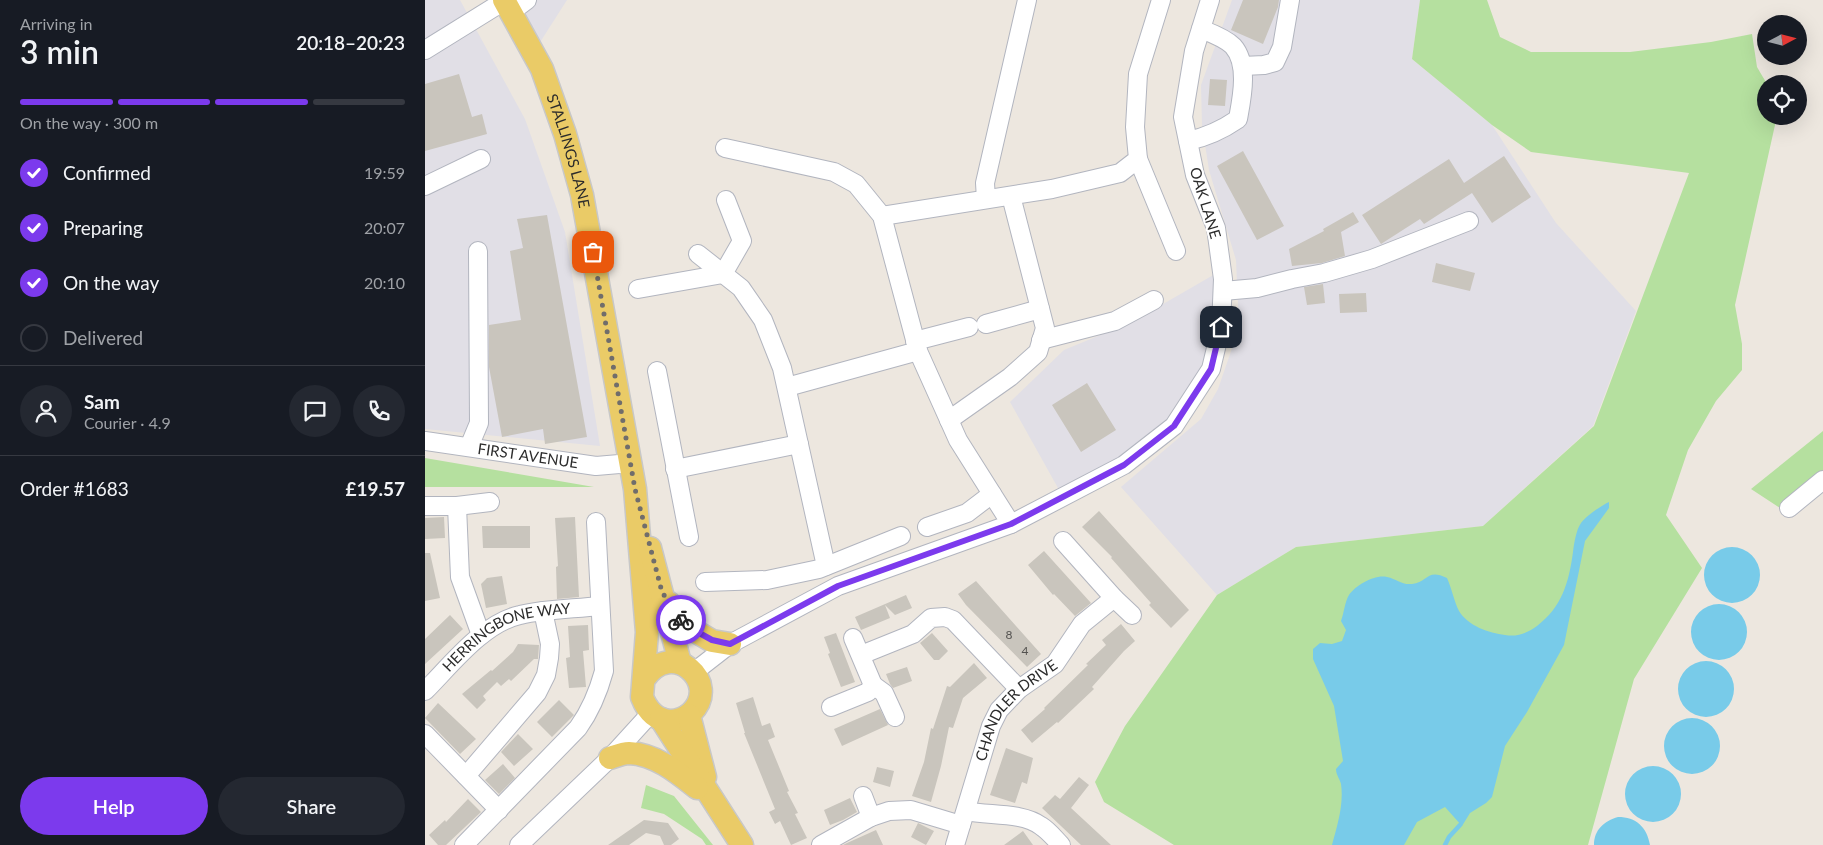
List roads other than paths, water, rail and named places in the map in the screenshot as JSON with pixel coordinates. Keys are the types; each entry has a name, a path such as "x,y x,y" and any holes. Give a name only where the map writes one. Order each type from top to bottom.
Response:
{"main road":[{"name":"STALLINGS LANE","path":"511,3 542,69 565,134 582,195 635,489"},
{"path":"635,489 662,592 687,667 699,680 701,689 700,699 696,708 681,719 671,721 656,716"},
{"path":"635,489 647,632 642,697 645,706 656,716 742,845"},
{"path":"662,592 683,624 712,640 730,644"},
{"path":"644,679 655,666 671,662 687,667"},
{"path":"689,714 710,797"},
{"path":"610,758 627,752 647,756 672,768 710,797"}],"street":[{"path":"986,199 985,183 1027,0"},
{"path":"1161,0 1138,74 1135,127 1139,159 1176,251"},
{"name":"OAK LANE","path":"687,667 838,586 1011,524 1124,465 1174,426 1211,369 1221,327 1223,279 1216,228 1195,175 1183,117 1194,51 1210,0"},
{"path":"1243,66 1264,65 1275,62 1282,47 1290,0"},
{"path":"425,50 511,3"},
{"path":"1188,141 1222,131 1237,118 1241,100 1243,66 1233,46 1201,29"},
{"path":"725,148 834,172 856,184 882,216 917,346 958,440 1011,524"},
{"path":"425,186 481,159"},
{"path":"882,216 1052,189 1120,173 1139,159"},
{"path":"949,420 1010,377 1038,352 1045,328 1011,196"},
{"path":"638,289 723,274 742,242 726,200"},
{"path":"1223,291 1257,288 1292,278 1324,273 1372,259 1469,221"},
{"path":"469,447 479,424 478,251"},
{"path":"698,254 741,288 763,320 782,368 787,387 826,566"},
{"path":"1041,340 1115,321 1153,300"},
{"path":"787,387 977,325 1040,309"},
{"path":"657,371 689,537"},
{"name":"FIRST AVENUE","path":"425,441 596,466 631,463"},
{"path":"675,469 799,444"},
{"path":"1789,508 1823,480"},
{"path":"927,527 967,513 992,494"},
{"path":"425,506 457,506 490,502"},
{"path":"457,506 460,577 481,634"},
{"path":"464,845 578,728 590,710 600,687 604,671 596,522"},
{"path":"705,582 767,580 826,566 901,536"},
{"path":"1063,541 1114,598 1132,615"},
{"name":"CHANDLER DRIVE","path":"955,845 991,726 999,710 1019,689 1055,664 1082,624 1114,598"},
{"name":"HERRINGBONE WAY","path":"425,691 481,634 506,619 519,615 600,606"},
{"path":"465,776 537,693 546,675 550,644 543,612"},
{"path":"861,655 913,634 931,618 945,617 953,620 1019,689"},
{"path":"853,638 873,685 884,693 895,717"},
{"path":"831,707 868,692 873,685"},
{"path":"519,845 656,716"},
{"path":"425,734 499,810"},
{"path":"863,796 871,817"},
{"path":"821,845 871,817 889,811 911,810 963,818 983,815 1011,815 1041,825 1061,845"}],"water":[{"path":"1609,502 1609,508 1585,541 1564,645 1527,712 1505,746 1492,797 1470,813 1462,826 1445,807 1417,822 1404,845 1332,845 1342,800 1341,784 1336,769 1343,761 1334,706 1313,659 1313,649 1320,643 1332,644 1342,641 1346,630 1341,621 1346,600 1352,591 1361,584 1377,577 1387,577 1405,584 1412,584 1431,575 1440,575 1447,578 1459,611 1473,625 1492,633 1522,634 1537,626 1553,611 1566,584 1579,526 1583,520"},
{"path":"1732,547 1743,549 1752,555 1758,564 1760,575 1758,586 1752,595 1743,601 1732,603 1721,601 1712,595 1706,586 1704,575 1706,564 1712,555 1721,549"},
{"path":"1719,604 1730,606 1739,612 1745,621 1747,632 1745,643 1739,652 1730,658 1719,660 1708,658 1699,652 1693,643 1691,632 1693,621 1699,612 1708,606"},
{"path":"1706,661 1717,663 1726,669 1732,678 1734,689 1732,700 1726,709 1717,715 1706,717 1695,715 1686,709 1680,700 1678,689 1680,678 1686,669 1695,663"},
{"path":"1692,718 1703,720 1712,726 1718,735 1720,746 1718,757 1712,766 1703,772 1692,774 1681,772 1672,766 1666,757 1664,746 1666,735 1672,726 1681,720"},
{"path":"1653,766 1664,768 1673,774 1679,783 1681,794 1679,805 1673,814 1664,820 1653,822 1642,820 1633,814 1627,805 1625,794 1627,783 1633,774 1642,768"},
{"path":"1624,817 1640,824 1649,839 1650,845 1594,845 1594,840 1601,827 1608,821"}],"waterway":[{"path":"1445,845 1449,837 1460,825"}]}
